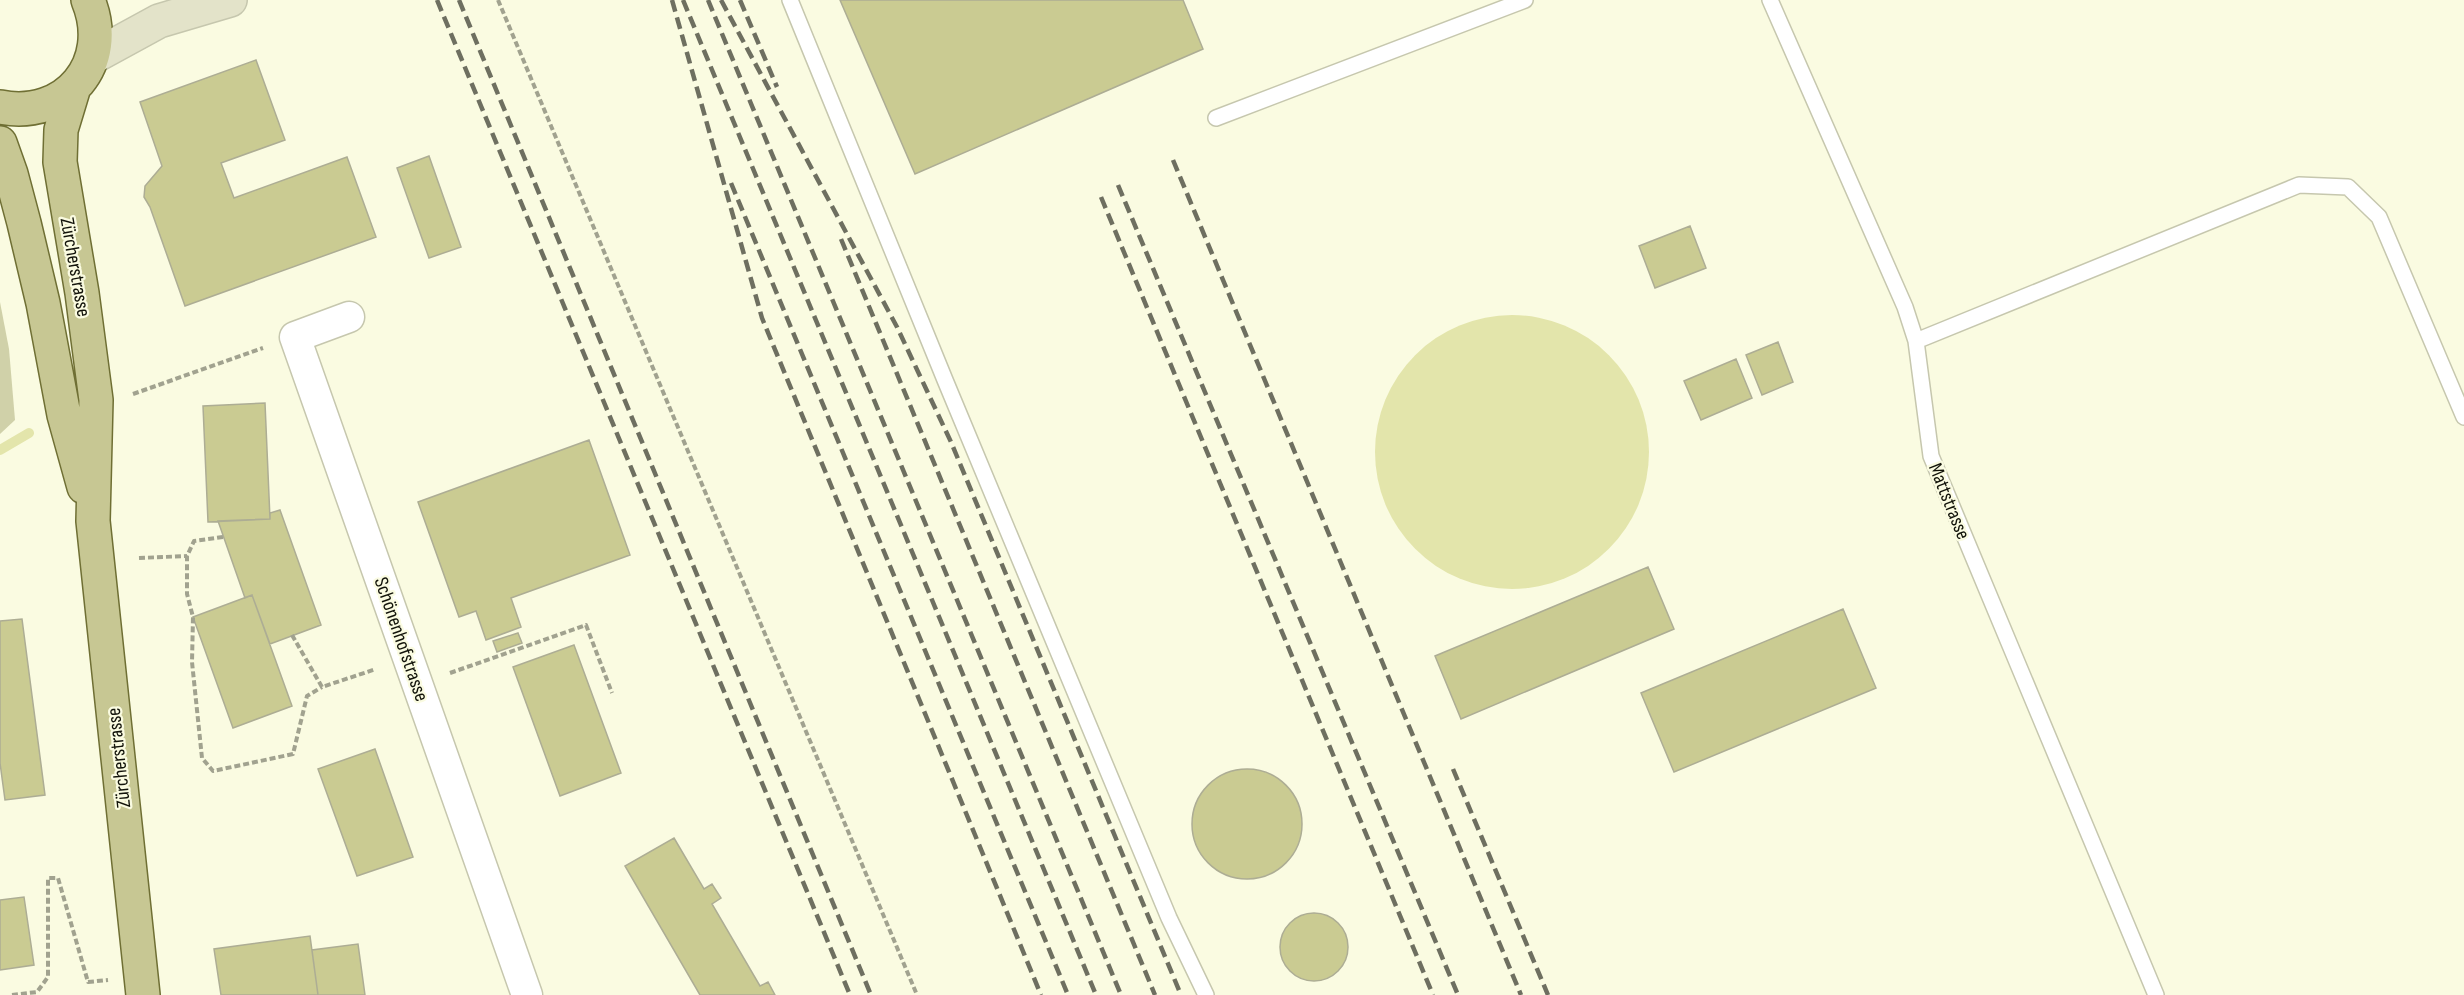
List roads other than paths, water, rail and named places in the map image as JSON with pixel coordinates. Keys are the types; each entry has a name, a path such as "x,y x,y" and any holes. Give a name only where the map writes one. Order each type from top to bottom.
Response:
{"main road":[{"path":"0,107 16,110 37,108 57,100 74,87 85,73 93,57 96,35 94,14 88,0"},
{"path":"93,57 159,21 230,0"},
{"name":"Zürcherstrasse","path":"74,87 61,130 60,162 82,293 96,400 93,521 142,986"},
{"name":"Zürcherstrasse","path":"0,143 24,223 43,303 64,415 93,521"}],"street":[{"name":"Schönenhofstrasse","path":"349,317 295,337 527,995"}],"lane":[{"path":"790,0 954,402 1169,918 1206,995"},
{"path":"1216,118 1525,0"},
{"name":"Mattstrasse","path":"1770,0 1905,307 1916,341 1931,456 2156,995"},
{"path":"1916,341 2299,185 2348,187 2379,217 2464,417"}],"waterway":[{"path":"0,450 29,433"}],"railway":[{"path":"437,0 850,995"},
{"path":"459,0 871,995"},
{"path":"672,0 762,318 1041,995"},
{"path":"683,0 1096,995"},
{"path":"708,0 1121,995"},
{"path":"721,0 897,327 951,442 1181,995"},
{"path":"740,0 777,87"},
{"path":"1173,160 1521,995"},
{"path":"731,183 1068,995"},
{"path":"1118,185 1458,995"},
{"path":"1101,197 1433,995"},
{"path":"841,239 1155,995"},
{"path":"1453,769 1548,995"}]}
